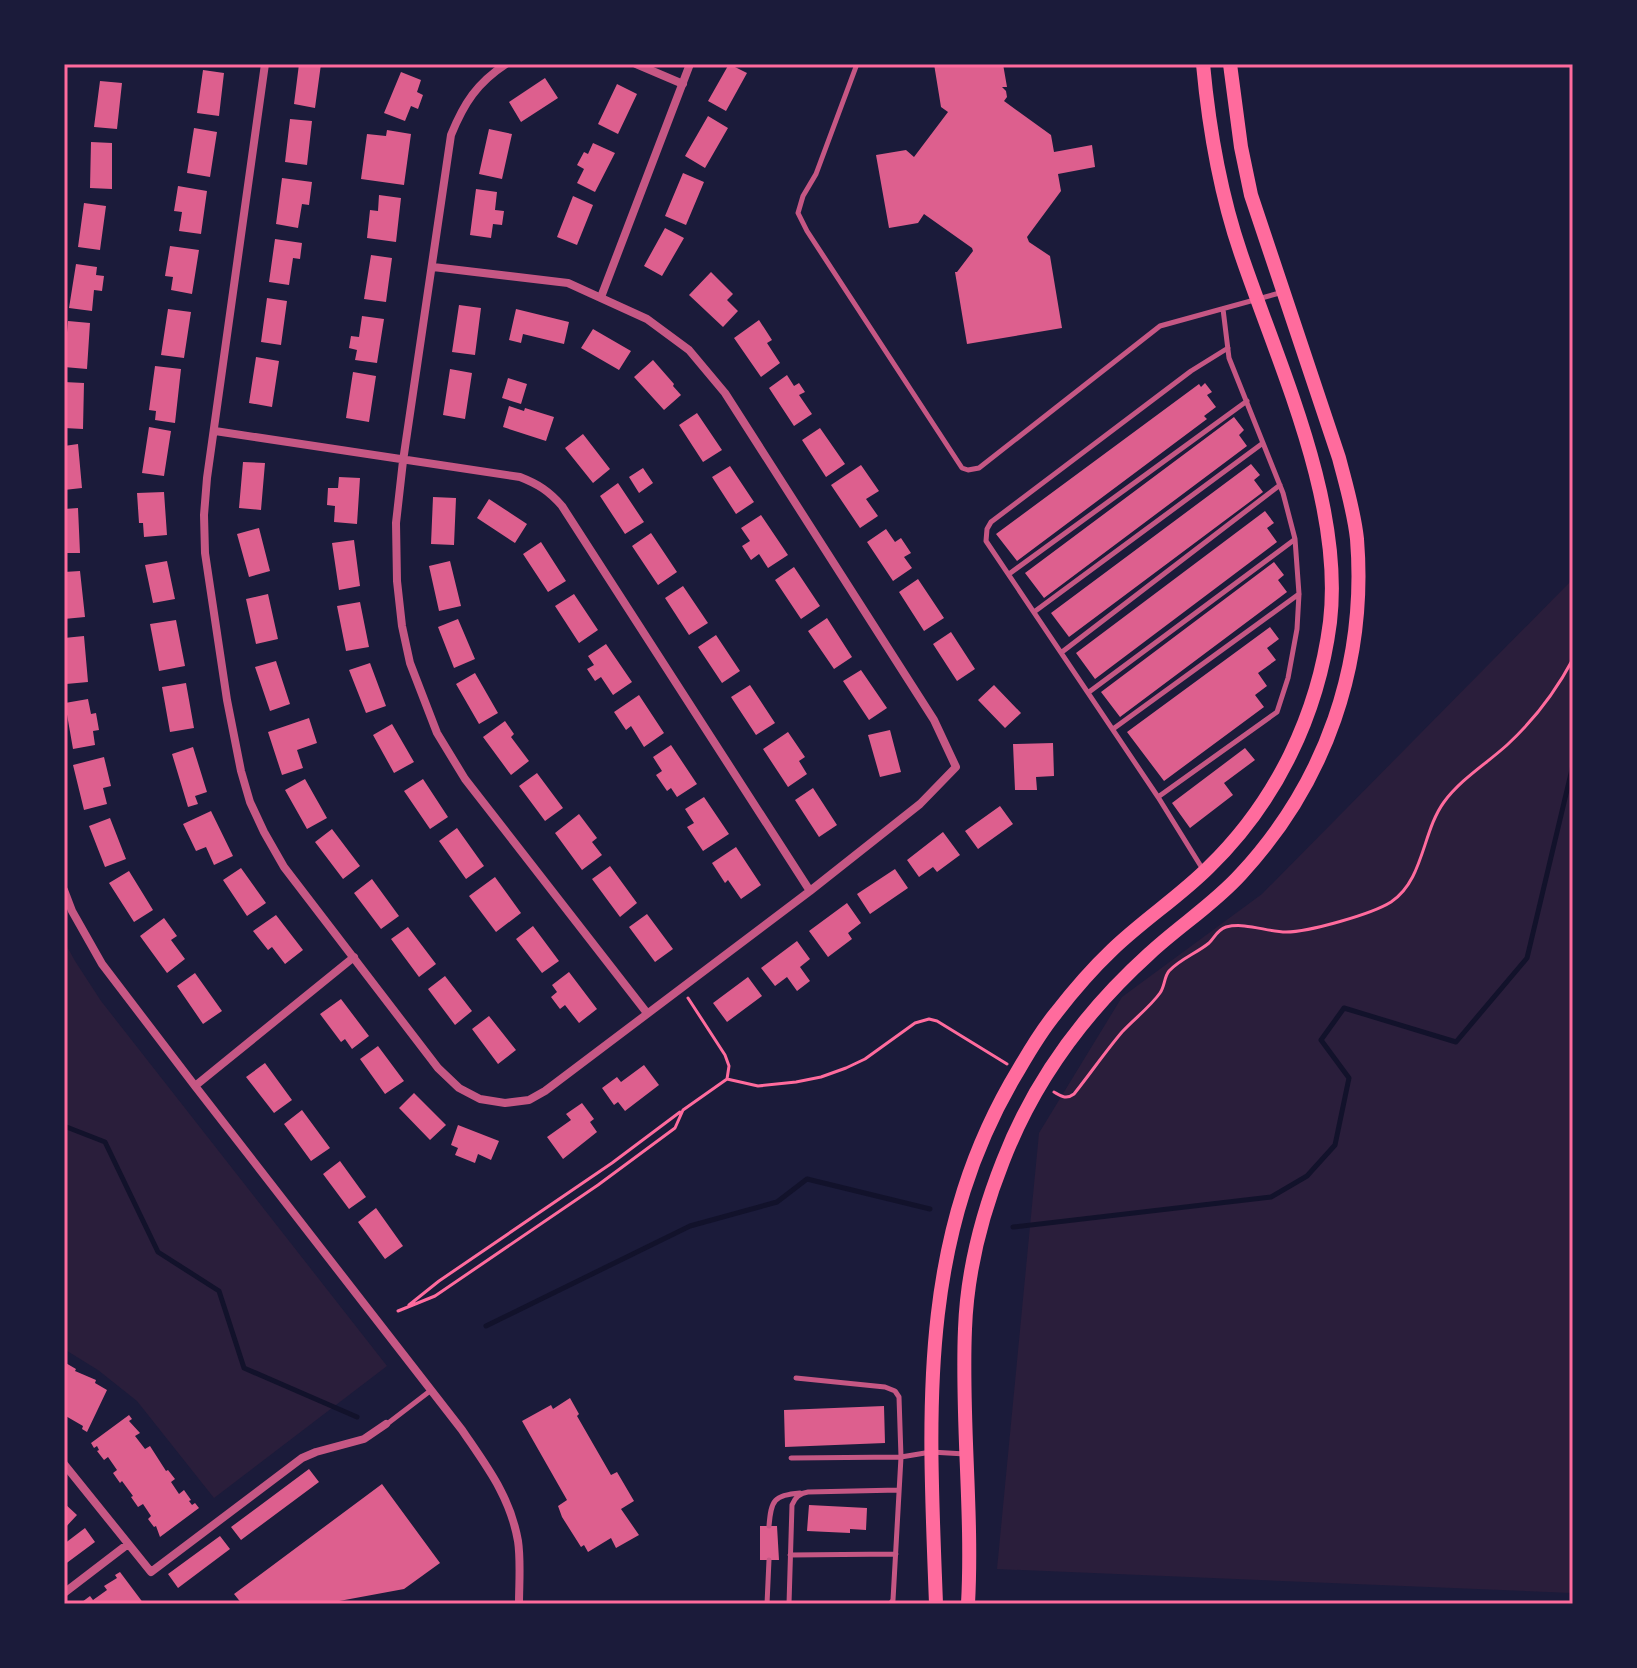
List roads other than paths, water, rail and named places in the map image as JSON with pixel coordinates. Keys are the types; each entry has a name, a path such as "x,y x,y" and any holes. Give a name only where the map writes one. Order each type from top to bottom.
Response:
{"main road":[{"path":"936,1604 931,1393 937,1312 947,1248 974,1157 999,1102 1054,1015 1091,971 1123,940 1204,872 1244,829 1281,775 1316,689 1330,621 1331,557 1317,480 1289,388 1240,251 1219,174 1203,64"},
{"path":"968,1604 965,1325 975,1251 1002,1161 1052,1065 1102,999 1152,951 1240,876 1265,847 1301,794 1334,725 1352,652 1358,576 1357,537 1351,500 1251,195 1230,64"}],"street":[{"path":"265,64 204,515 205,553 241,771 250,802 284,867 438,1068 459,1088 480,1099 505,1103 529,1100 545,1091 810,891 920,804 956,767 934,720 725,393 689,350 647,319 568,283 433,267"},
{"path":"506,64 476,88 463,107 451,135 396,523 402,626 410,663 437,733 465,779 647,1013"},
{"path":"636,64 683,84"},
{"path":"601,297 690,64"},
{"path":"215,431 520,477 551,493 810,891"},
{"path":"64,890 72,911 102,964 462,1430 501,1489 518,1544 519,1604"},
{"path":"195,1086 354,957"},
{"path":"64,1464 151,1572 302,1458 364,1439 386,1424"},
{"path":"64,1593 128,1544"}],"lane":[{"path":"857,64 798,213 962,468 979,468 1160,326 1283,292"},
{"path":"1158,797 1277,712 1288,678 1297,629 1299,594 1295,539 1280,485 1229,358 1223,309"},
{"path":"1204,872 1089,692 986,541 991,522 1191,371 1228,348"},
{"path":"1009,574 1247,401"},
{"path":"1034,612 1263,443"},
{"path":"1062,652 1280,485"},
{"path":"1089,692 1295,539"},
{"path":"1113,729 1299,594"},
{"path":"796,1378 885,1387 895,1391 899,1397 901,1457 893,1600 890,1604"},
{"path":"386,1424 430,1391"},
{"path":"791,1458 901,1457 931,1452 966,1454"},
{"path":"769,1526 775,1499 786,1494 899,1490"},
{"path":"789,1604 792,1505 801,1493"},
{"path":"790,1555 896,1554"},
{"path":"764,1604 769,1560"}],"waterway":[{"path":"1013,1227 1271,1197 1307,1176 1335,1145 1349,1078 1321,1040 1344,1008 1456,1042 1527,958 1573,765"},
{"path":"64,1126 105,1142 158,1252 219,1291 244,1368 357,1417"},
{"path":"486,1326 690,1226 777,1202 807,1179 930,1209"}]}
